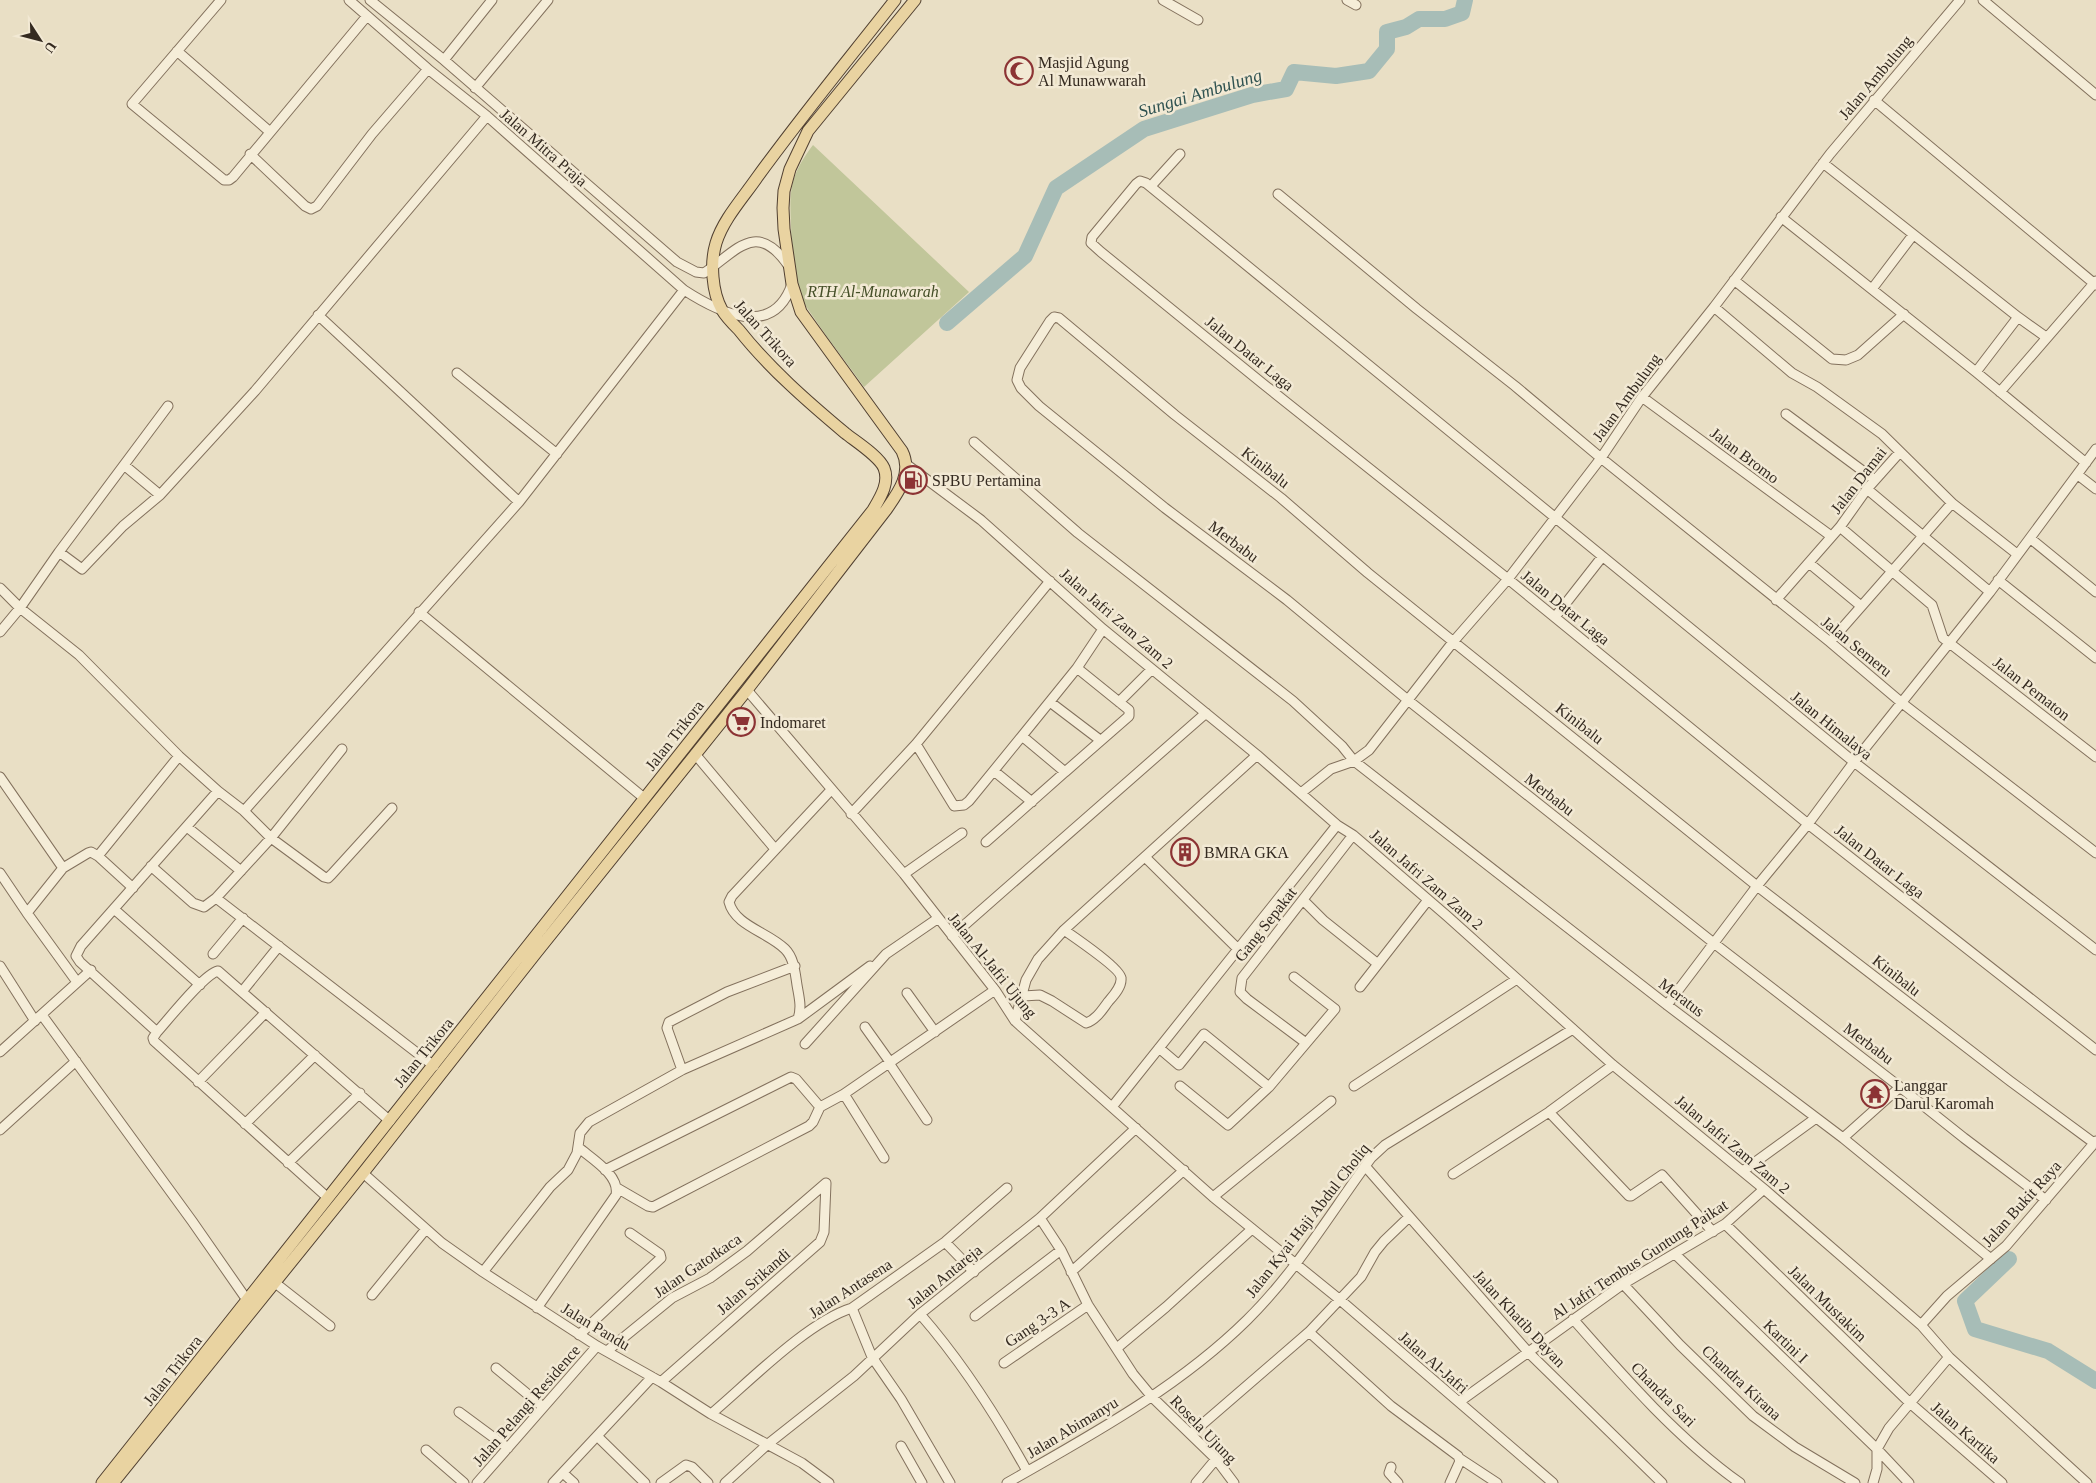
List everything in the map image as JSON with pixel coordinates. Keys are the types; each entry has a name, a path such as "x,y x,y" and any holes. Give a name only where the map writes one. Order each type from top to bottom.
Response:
{"main road":[{"name":"Jalan Trikora","path":"102,1483 247,1300 363,1173 694,754 747,690 792,632 799,613 882,495 886,475 884,467 878,460 840,429 768,362 722,310 715,287 713,267 716,244 722,229 782,142 895,0"},
{"path":"906,464 902,451 801,312 788,265 783,208 784,191 790,169 808,131 914,0"},
{"path":"876,25 887,35"},
{"name":"Jalan Trikora","path":"113,1483 274,1282 312,1227 328,1198 782,624 799,613 896,496 903,484 906,464"},
{"path":"782,624 792,632"}],"street":[{"path":"221,0 132,104 224,180 229,180 367,16"},
{"name":"Jalan Mitra Praja","path":"348,0 428,69 487,116 684,290 722,310"},
{"name":"Jalan Mitra Praja","path":"370,0 444,60 676,262 696,272 704,272 713,267"},
{"path":"444,60 492,0"},
{"path":"475,88 548,0"},
{"path":"1163,0 1198,20"},
{"name":"Jalan Ambulung","path":"1301,793 1331,770 1354,761 1369,750 1453,642 1508,579 1601,458 1642,397 1714,307 1823,163 1960,0"},
{"path":"1983,0 2096,95"},
{"path":"177,51 270,132"},
{"path":"250,154 305,206 311,209 316,206 372,134 428,69"},
{"path":"1874,100 2095,283 2000,392"},
{"path":"59,552 82,569 123,526 160,495 256,391 487,116"},
{"path":"1151,186 1180,154"},
{"path":"1823,163 2046,337"},
{"name":"Jalan Datar Laga","path":"1151,186 1143,181 1136,184 1092,237 1090,240 1092,244 1262,383 1555,617 1808,824 2096,1050"},
{"name":"Jalan Himalaya","path":"1151,186 1854,762 2096,950"},
{"name":"Jalan Semeru","path":"1278,194 1830,642 1902,703 2096,853"},
{"path":"1781,217 1976,372 2086,463"},
{"path":"1872,290 1913,235"},
{"path":"713,267 726,254 737,247 746,243 757,242 774,247 788,265"},
{"path":"1734,280 1832,359 1846,360 1858,355 1904,314"},
{"path":"722,310 743,317 762,316 788,296 792,284"},
{"path":"244,811 519,502 684,290"},
{"path":"1714,307 1792,373 1817,387 1882,434 1900,452"},
{"path":"318,315 519,502"},
{"name":"Merbabu","path":"1055,317 1047,325 1033,346 1020,368 1017,380 1021,388 1039,406 1165,508 1288,600 1409,701 1715,944 2046,1200"},
{"name":"Kinibalu","path":"1055,317 1059,318 1175,415 1281,498 1361,567 1453,642 1638,788 1757,886 2095,1142"},
{"path":"1976,372 2018,317"},
{"path":"457,373 557,454"},
{"name":"Jalan Bromo","path":"1642,397 1831,536"},
{"path":"0,632 20,608 59,552 168,406"},
{"path":"1786,414 1875,480"},
{"name":"Meratus","path":"974,442 1078,533 1293,702 1342,746 1354,761 1667,1005 1843,1138 1991,1259"},
{"path":"1667,1005 1757,886 1990,592 2017,554 2031,539 2096,449"},
{"name":"Jalan Damai","path":"1776,600 1840,527 1867,489 1900,452 1952,503 2017,554"},
{"path":"124,464 160,495"},
{"name":"Jalan Jafri Zam Zam 2","path":"906,464 981,520 1103,629 1257,755 1428,900 1613,1065 1764,1189 1921,1325 1949,1357 2087,1483"},
{"path":"2078,475 2096,489"},
{"path":"1867,489 1990,592"},
{"path":"1830,642 1921,536 1952,503"},
{"name":"Jalan Pematon","path":"1840,527 1932,605 1940,633 1950,643 2096,757"},
{"path":"2031,539 2096,592"},
{"path":"1555,617 1602,557"},
{"path":"1809,562 1861,606"},
{"path":"1998,580 2096,658"},
{"path":"851,814 916,744 1050,581"},
{"path":"0,588 20,608 79,655 179,756 218,791 244,811 271,838 326,878 332,874 392,808"},
{"path":"420,612 644,798"},
{"path":"916,744 954,806 964,805 994,771 1077,668 1103,629"},
{"path":"986,842 1130,714 1129,710 1077,668"},
{"path":"1119,702 1152,669"},
{"name":"Jalan Al-Jafri Ujung","path":"747,690 904,874 937,919 995,990 1015,1021 1212,1197 1295,1264"},
{"path":"1050,702 1100,740"},
{"path":"952,936 1206,713"},
{"path":"1022,736 1065,772"},
{"path":"151,866 198,907 204,907 216,898 271,838 342,749"},
{"path":"694,754 775,849"},
{"path":"1015,1021 1026,980 1038,959 1064,930 1257,755"},
{"path":"98,856 179,756"},
{"path":"994,771 1032,802"},
{"path":"0,777 63,868"},
{"path":"798,1019 801,1010 794,966 785,949 736,915 729,902 732,896 831,790"},
{"path":"157,1032 80,962 76,956 151,866 218,791"},
{"path":"1112,1107 1338,825"},
{"path":"187,827 241,871"},
{"path":"904,874 962,834"},
{"name":"Gang Sepakat","path":"1306,1043 1240,992 1242,978 1353,836"},
{"path":"26,913 63,868 91,852 98,856 133,888"},
{"path":"1145,858 1238,949"},
{"path":"0,873 26,913 77,982"},
{"path":"216,898 434,1066"},
{"path":"1303,900 1323,920 1378,964"},
{"path":"1360,986 1428,900"},
{"path":"114,909 200,985"},
{"path":"213,954 243,918"},
{"path":"483,1272 550,1187 568,1170 578,1147 580,1133 589,1122 682,1070 798,1019 937,919"},
{"path":"1023,996 1040,995 1052,1000 1086,1023 1097,1016 1119,988 1122,979 1110,964 1064,930"},
{"path":"245,988 279,946"},
{"path":"805,1044 886,954"},
{"path":"0,966 38,1018 76,1061 247,1300"},
{"path":"682,1070 667,1028 669,1022 727,992 794,966"},
{"path":"0,1052 91,970"},
{"path":"328,1198 153,1040 157,1032 200,985 214,972 218,971 390,1120"},
{"path":"1180,1086 1228,1126 1269,1087 1335,1009 1294,977"},
{"path":"1354,1086 1517,979"},
{"path":"578,1147 605,1170 617,1188 653,1207 813,1122 820,1107 844,1094 995,990"},
{"path":"907,993 935,1032"},
{"path":"198,1082 266,1012"},
{"path":"865,1027 926,1120"},
{"name":"Jalan Kyai Haji Abdul Choliq","path":"1152,1397 1205,1359 1248,1319 1295,1264 1365,1166 1385,1145 1573,1029"},
{"path":"1159,1048 1179,1065 1204,1034 1269,1087"},
{"path":"245,1124 315,1055"},
{"path":"0,1130 76,1061"},
{"path":"1453,1174 1549,1112 1613,1065"},
{"path":"605,1170 791,1077 796,1079 820,1107"},
{"path":"1843,1138 1900,1087"},
{"path":"288,1163 360,1093"},
{"path":"844,1094 884,1158"},
{"path":"1212,1197 1331,1101"},
{"path":"1549,1112 1628,1196 1632,1196 1662,1175 1713,1232"},
{"path":"1743,1171 1816,1118"},
{"name":"Jalan Antareja","path":"725,1483 768,1444 854,1376 872,1357 920,1314 1040,1218 1136,1128"},
{"name":"Jalan Bukit Raya","path":"1921,1325 1947,1296 2006,1246 2095,1142"},
{"name":"Jalan Khatib Dayan","path":"1365,1166 1529,1353 1662,1483"},
{"path":"1071,1272 1184,1170"},
{"name":"Jalan Pandu","path":"363,1173 442,1243 483,1272 597,1346 661,1382 711,1414 802,1463 829,1483"},
{"name":"Jalan Gatotkaca","path":"607,1351 672,1298 710,1278 747,1251 826,1184"},
{"name":"Jalan Srikandi","path":"661,1382 820,1242 824,1232 826,1184"},
{"path":"538,1308 614,1200 617,1188"},
{"name":"Jalan Antasena","path":"711,1414 787,1349 834,1314 852,1308 945,1242 1007,1188"},
{"name":"Al Jafri Tembus Guntung Paikat","path":"1459,1402 1529,1353 1573,1318 1623,1284 1725,1224 1764,1189"},
{"path":"1191,1434 1309,1332 1361,1277 1374,1252 1384,1240 1409,1217"},
{"name":"Rosela Ujung","path":"1040,1218 1061,1250 1088,1305 1133,1374 1152,1397 1216,1459 1234,1483"},
{"name":"Jalan Mustakim","path":"1725,1224 1910,1403"},
{"path":"372,1295 426,1229"},
{"path":"1117,1348 1166,1307 1252,1229"},
{"path":"579,1335 662,1258 660,1254 630,1233"},
{"path":"945,1242 974,1272"},
{"path":"975,1316 1061,1250"},
{"name":"Kartini I","path":"1675,1254 1877,1449 1908,1483"},
{"name":"Jalan Al-Jafri","path":"1295,1264 1339,1299 1553,1483"},
{"path":"274,1282 330,1326"},
{"name":"Chandra Kirana","path":"1623,1284 1753,1416 1795,1447 1855,1483"},
{"name":"Gang 3-3 A","path":"1004,1363 1088,1305"},
{"path":"852,1308 872,1357 901,1399 950,1483"},
{"path":"920,1314 941,1338 1000,1422 1027,1471"},
{"name":"Chandra Sari","path":"1573,1318 1624,1376 1680,1432 1715,1465 1740,1483"},
{"path":"1309,1332 1391,1406 1459,1458 1497,1483"},
{"name":"Jalan Pelangi Residence","path":"477,1483 597,1346"},
{"path":"1873,1483 1877,1469 1877,1449 1889,1428 1949,1357"},
{"path":"496,1368 543,1407"},
{"path":"553,1483 652,1377"},
{"name":"Jalan Abimanyu","path":"1006,1483 1152,1397"},
{"name":"Jalan Kartika","path":"1910,1403 2002,1483"},
{"path":"459,1412 508,1448"},
{"path":"597,1436 645,1483"},
{"path":"901,1446 922,1483"},
{"path":"426,1450 464,1483"},
{"path":"1450,1483 1459,1458"},
{"path":"1196,1483 1216,1459"},
{"path":"662,1483 686,1466 692,1467 708,1483"},
{"path":"1391,1467 1389,1473 1398,1483"},
{"path":"563,1472 574,1483"}],"green space":[{"name":"RTH Al-Munawarah","path":"813,145 969,292 864,387 804,304 796,289 792,273 791,191 800,165"}],"waterway":[{"name":"Sungai Ambulung","path":"947,323 1025,256 1056,188 1144,129 1252,95 1286,89 1294,72 1336,76 1369,71 1387,49 1387,32 1406,27 1419,19 1445,19 1462,13 1465,0"},
{"path":"2009,1259 1965,1301 1975,1329 2048,1351 2096,1381"}],"place":[{"name":"Masjid Agung Al Munawwarah","path":"1019,71"},
{"name":"SPBU Pertamina","path":"913,480"},
{"name":"Indomaret","path":"741,722"},
{"name":"BMRA GKA","path":"1185,852"},
{"name":"Langgar Darul Karomah","path":"1875,1094"}]}
